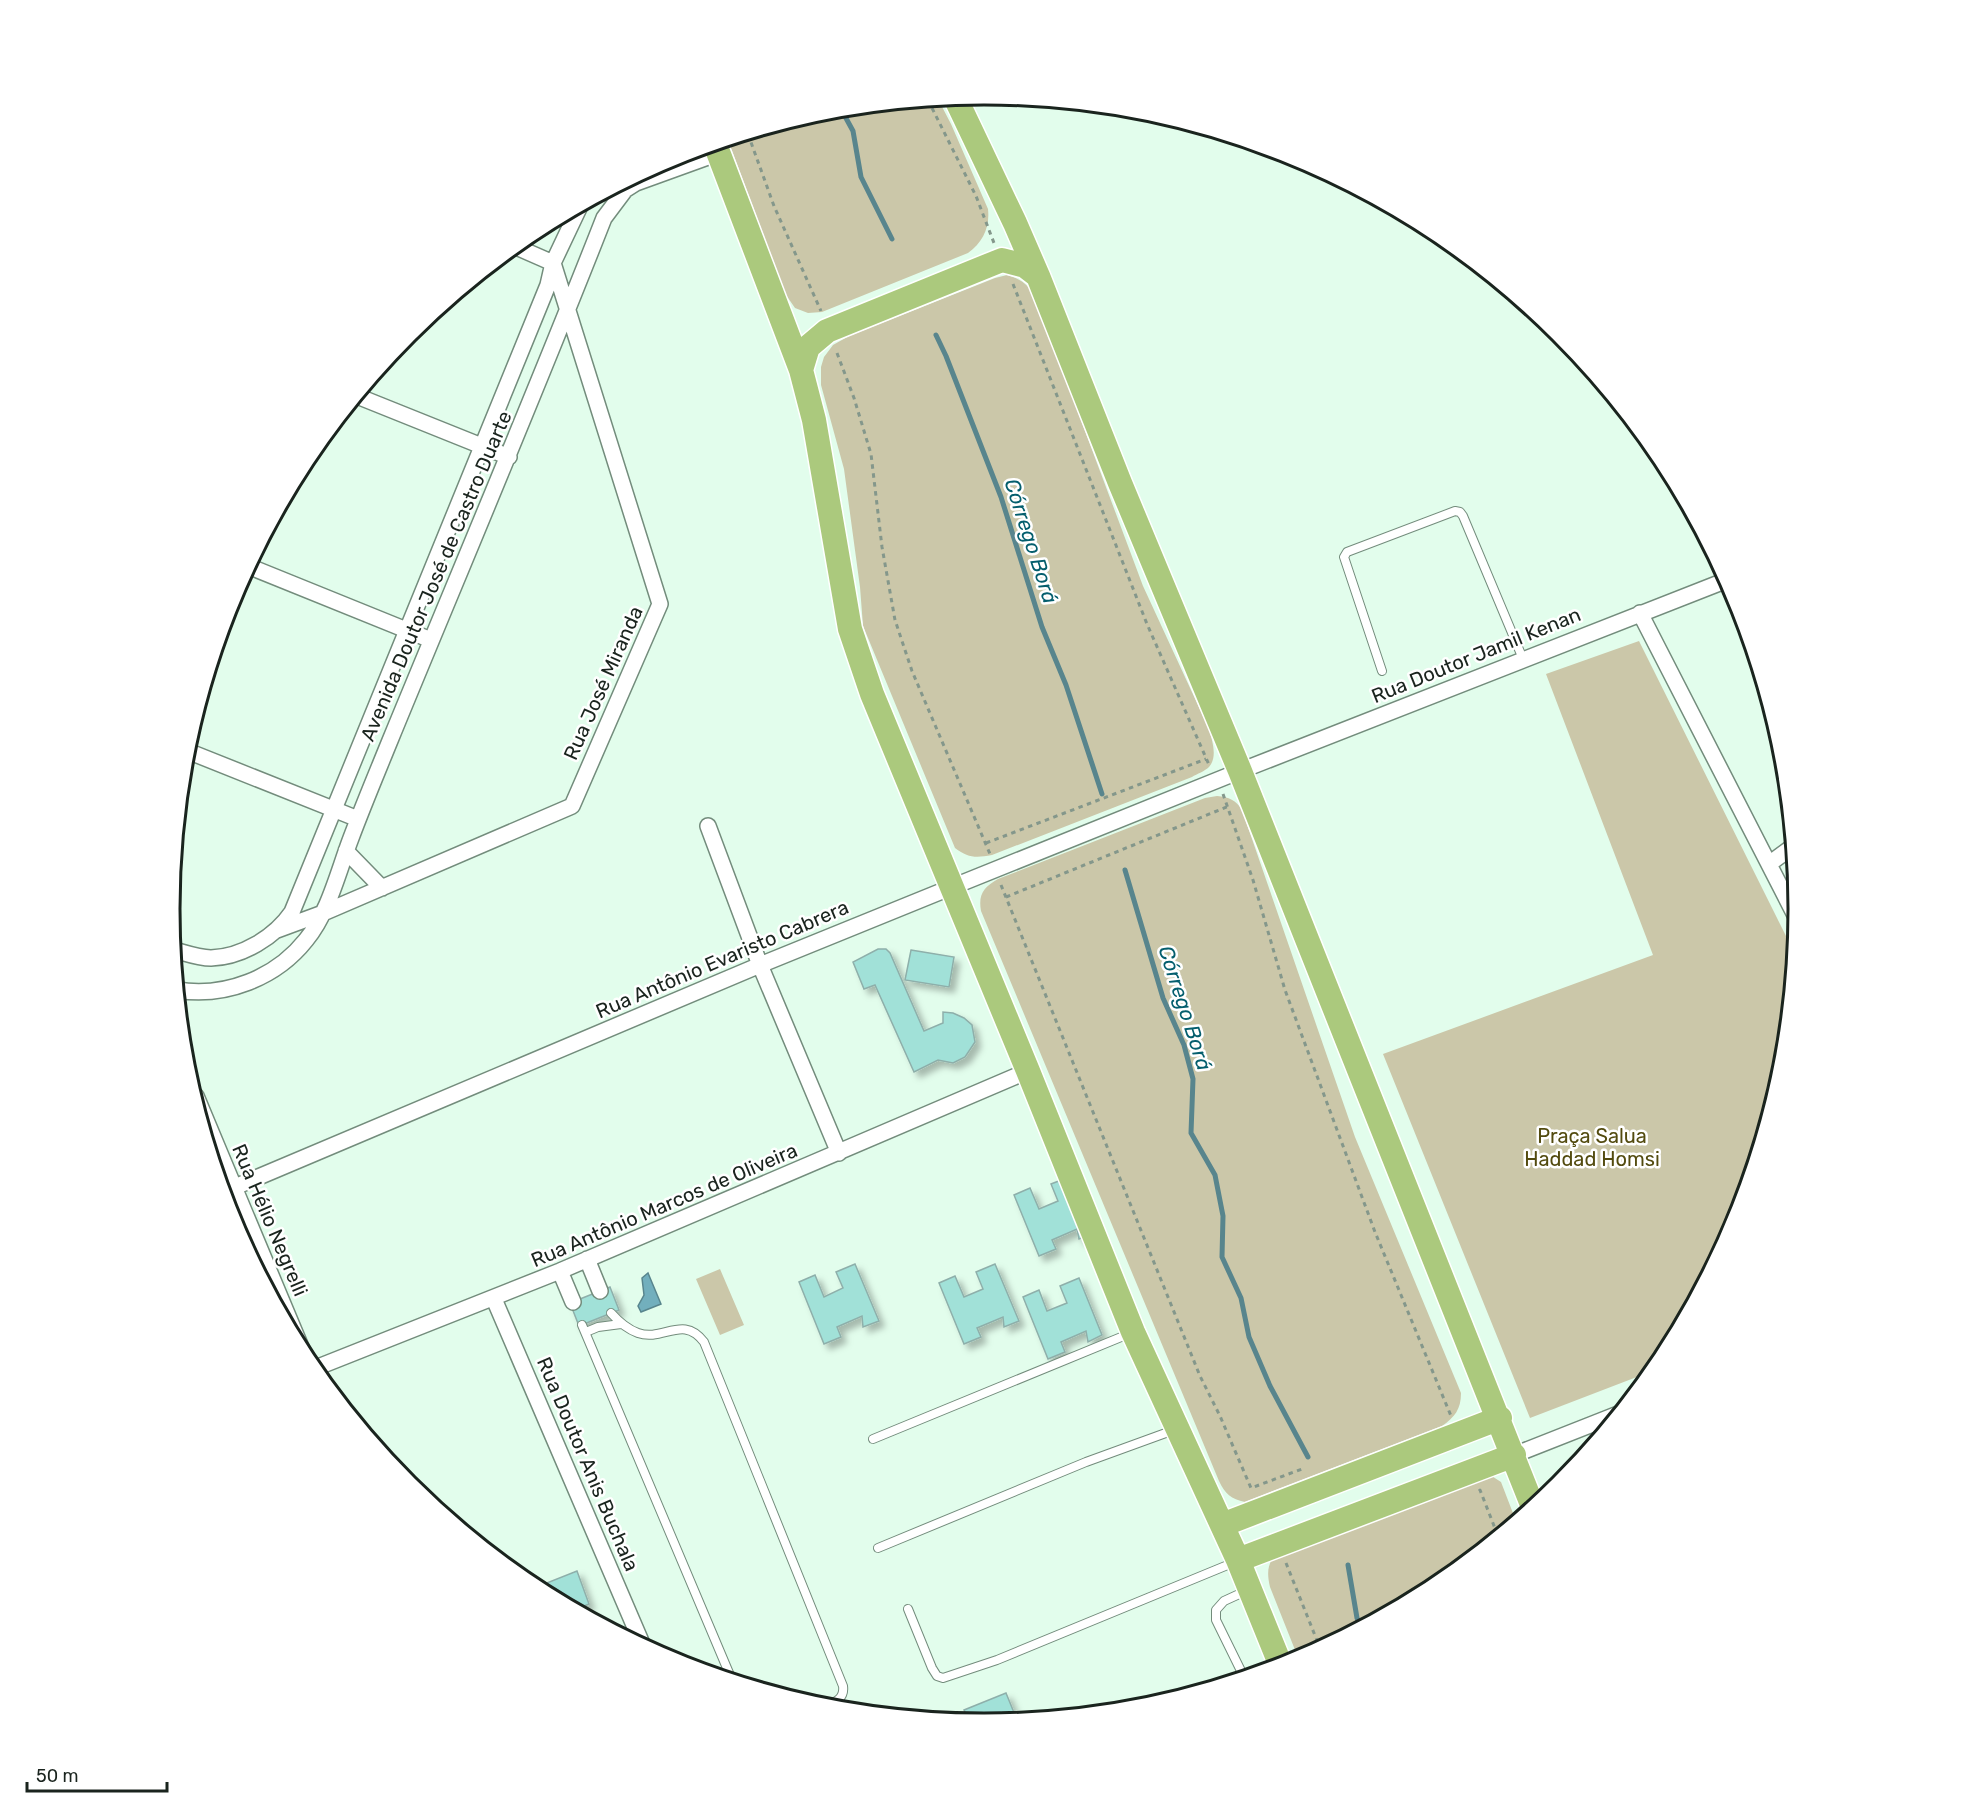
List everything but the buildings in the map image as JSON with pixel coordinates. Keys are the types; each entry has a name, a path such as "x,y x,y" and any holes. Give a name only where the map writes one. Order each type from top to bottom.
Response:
{"main road":[{"path":"959,106 1038,276 1120,483 1240,771 1500,1418 1530,1499"},
{"path":"718,151 801,370 814,420 850,628 872,694 1028,1071 1132,1332 1238,1560 1277,1657"},
{"path":"801,370 808,347 820,335 835,339 1002,260 1013,239 1015,223"},
{"path":"1002,260 1025,266 1038,276"},
{"path":"781,315 802,328 835,339"},
{"path":"1222,1525 1500,1418"},
{"path":"1238,1560 1474,1485 1514,1455"}],"street":[{"name":"Avenida Doutor José de Castro Duarte","path":"185,991 193,993 242,986 259,978 271,971 306,940 323,913 358,819 509,457 604,218 618,193"},
{"name":"Avenida Doutor José de Castro Duarte","path":"182,952 211,958 244,951 277,930 292,912 548,285 553,263 575,217"},
{"path":"523,250 553,263"},
{"name":"Rua José Miranda","path":"277,930 323,913 572,806 660,604 553,263"},
{"path":"364,399 509,457"},
{"path":"256,569 431,640"},
{"name":"Rua Doutor Jamil Kenan","path":"1240,771 1719,583"},
{"path":"1640,613 1788,901"},
{"path":"195,754 358,819"},
{"name":"Rua Antônio Evaristo Cabrera","path":"231,1188 760,965 1240,771"},
{"path":"708,826 760,965 839,1153"},
{"path":"346,851 382,888"},
{"path":"1769,864 1786,852"},
{"name":"Rua Antônio Marcos de Oliveira","path":"322,1366 494,1299 1028,1071"},
{"name":"Rua Hélio Negrelli","path":"238,1210 266,1270"},
{"path":"587,1259 600,1291"},
{"path":"560,1271 573,1302"},
{"name":"Rua Doutor Anis Buchala","path":"494,1299 638,1635"},
{"path":"1514,1455 1604,1419"}],"lane":[{"path":"1382,671 1344,557 1347,552 1455,511 1460,512 1463,516 1523,659"},
{"path":"611,1313 621,1324 638,1333 646,1335 688,1329 699,1335 704,1342 843,1686 841,1698 838,1700"},
{"path":"621,1324 584,1328 728,1671"},
{"path":"873,1439 1132,1332"},
{"path":"878,1548 1086,1462 1179,1429"},
{"path":"909,1609 932,1668 937,1676 944,1678 997,1660 1238,1560"},
{"path":"1241,1670 1216,1620 1216,1610 1224,1601 1249,1589"}],"path":[{"path":"931,107 976,196 1079,447 1147,624 1229,806 1285,990 1376,1232 1458,1434"},
{"path":"750,140 774,206 835,339 837,353 854,398 871,454 883,558 895,620 912,671 986,843 1200,1376 1251,1488 1306,1468"},
{"path":"835,339 837,353"},
{"path":"986,843 1206,759"},
{"path":"1006,897 1229,806"},
{"path":"1474,1485 1495,1529"},
{"path":"1287,1565 1317,1641"}],"green space":[{"path":"942,107 988,209 987,228 978,244 968,253 822,312 808,313 795,308 786,295 730,147 776,132 827,120 879,112"},
{"path":"1007,275 1025,284 1036,300 1143,586 1209,729 1214,753 1209,767 1192,777 992,855 977,857 964,854 955,848 863,626 844,469 821,385 821,367 824,357 833,345 849,336"},
{"name":"Praça Salua Haddad Homsi","path":"1639,641 1787,938 1781,1014 1773,1066 1761,1117 1727,1217 1705,1265 1653,1356 1638,1377 1530,1418 1383,1054 1653,955 1546,674"},
{"path":"1217,796 1232,800 1242,810 1355,1137 1461,1393 1460,1404 1456,1412 1442,1426 1245,1502 1229,1495 1219,1481 980,905 983,892 998,879 1205,798"},
{"path":"720,1269 744,1325 720,1335 696,1279"},
{"path":"1487,1473 1501,1482 1513,1514 1431,1578 1340,1630 1295,1651 1268,1578 1270,1562 1275,1555"}],"water":[{"path":"648,1273 661,1304 641,1312 638,1306 644,1295 642,1278"}],"waterway":[{"name":"Córrego Borá","path":"845,117 853,131 861,177 892,239"},
{"name":"Córrego Borá","path":"936,335 1001,497 1042,627 1066,685 1102,794"},
{"name":"Córrego Borá","path":"1125,870 1163,998 1184,1045 1193,1079 1191,1133 1215,1175 1223,1216 1222,1257 1241,1298 1249,1337 1270,1386 1308,1457"},
{"name":"Córrego Borá","path":"1348,1565 1358,1620"}]}
